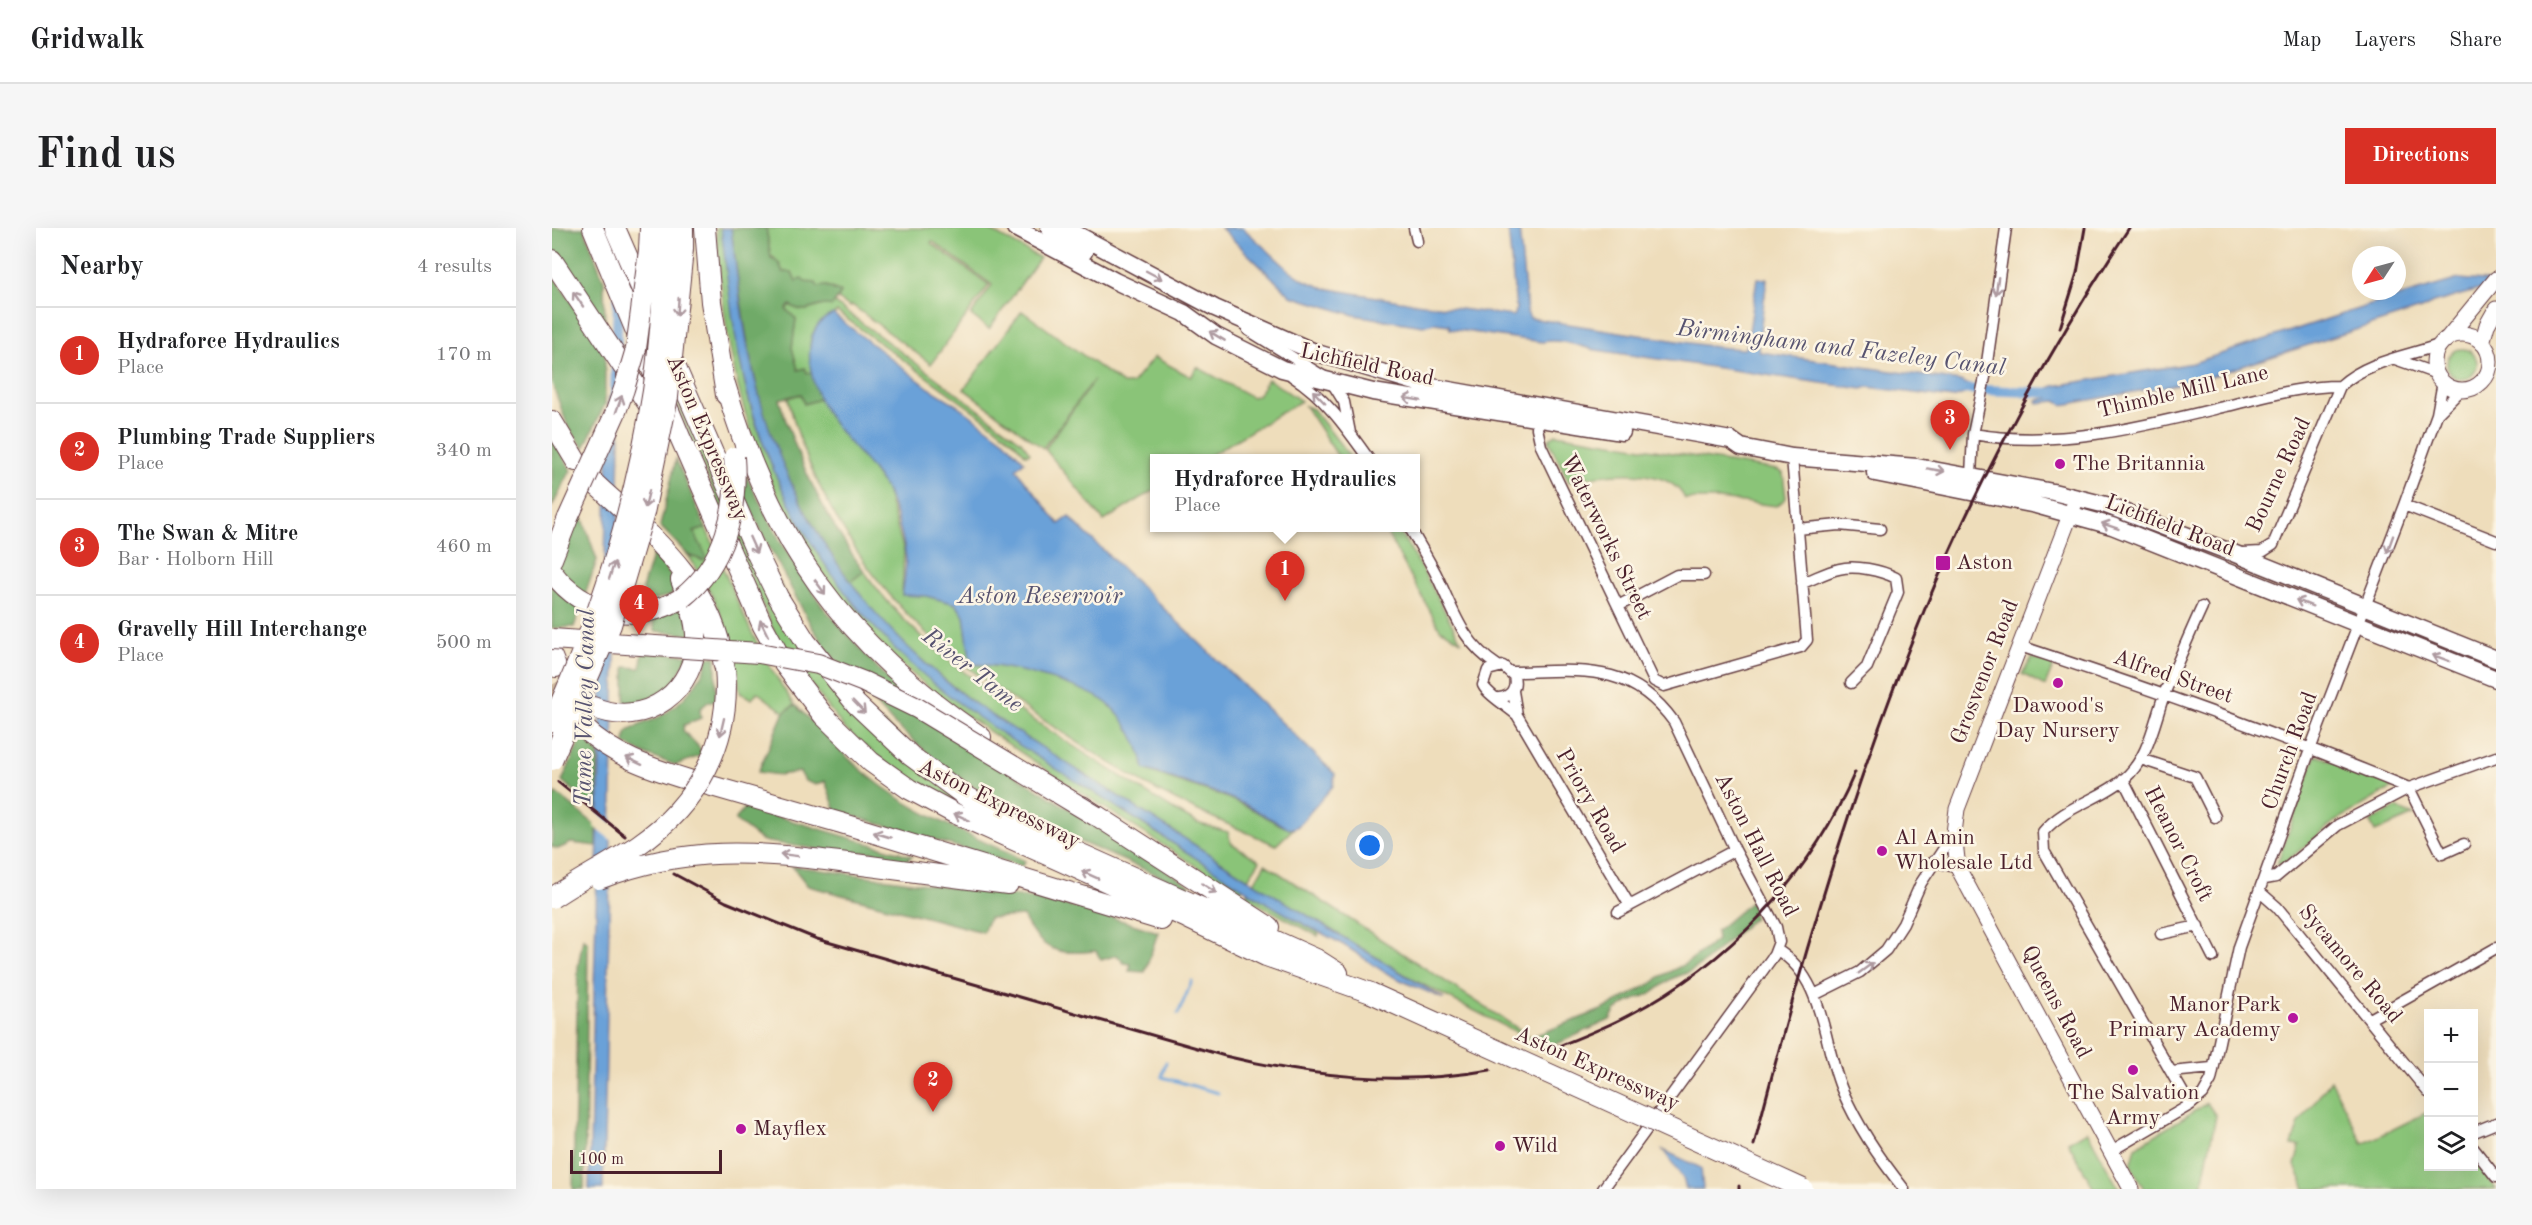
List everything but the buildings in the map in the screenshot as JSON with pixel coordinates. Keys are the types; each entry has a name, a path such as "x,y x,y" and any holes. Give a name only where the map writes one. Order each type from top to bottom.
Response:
{"highway":[{"name":"Aston Expressway","path":"592,228 719,528 777,653 812,703 855,748 893,778 933,802 1266,956 1371,993 1803,1189"},
{"name":"Aston Expressway","path":"615,228 636,271 744,525 778,597 806,642 843,690 904,750 964,795 1143,898 1316,959 1371,993"},
{"path":"626,228 636,271"},
{"path":"552,559 560,521 585,459 615,414 636,349 650,228"},
{"path":"552,722 595,618 613,566 632,496 653,390 661,323 665,228"},
{"path":"552,760 611,625 644,513 669,397 677,324 683,228"},
{"path":"552,572 568,590 580,599 600,608 621,613 642,613 663,607 682,597 698,584 710,569 720,549 729,523 734,495 735,457 711,302 705,228"},
{"path":"552,260 634,381 681,458 719,528"},
{"path":"725,384 739,430 772,510 812,576 846,620 879,656 926,697 1096,816"},
{"path":"552,421 585,459"},
{"path":"552,900 643,841 665,824 690,797 706,771 720,736 726,698 721,645 709,610 698,589 675,560 595,484"},
{"path":"593,707 618,714 640,712 660,704 680,686 693,662 696,635 675,560"},
{"path":"552,639 791,657 829,668 864,682 917,708 1096,816 1316,959"},
{"path":"583,727 603,744 646,766 1079,894"},
{"path":"552,900 615,872 655,861 717,852 759,852 901,868 1079,894 1143,898"}],"main road":[{"name":"Lichfield Road","path":"1015,228 1115,281 1184,314 1216,336 1282,369 1392,396 1539,413 1731,440 1741,447 1792,457 1917,467 2077,497 2106,505 2233,553 2496,659"},
{"path":"1049,228 1057,237 1118,270 1184,314"},
{"name":"Lichfield Road","path":"1065,228 1084,234 1215,309 1315,352 1410,382 1539,413"},
{"path":"2496,279 2444,342 2435,358 2440,378 2461,390 2479,385 2496,389"},
{"path":"2479,385 2489,372 2487,325 2496,309"},
{"path":"2444,342 2453,336 2468,335 2489,353"},
{"name":"Lichfield Road","path":"1815,460 2071,514 2149,540 2496,679"},
{"name":"Grosvenor Road","path":"1954,833 1957,809 2077,497"},
{"name":"Queens Road","path":"1954,833 1958,868 2131,1189"}],"street":[{"path":"1414,228 1417,242"},
{"path":"1971,476 1973,434 1985,377 2006,228"},
{"path":"1215,309 1331,381 1344,402 1350,433"},
{"path":"2340,386 2352,375 2444,342"},
{"path":"2366,606 2437,414 2440,378 2394,359"},
{"path":"1282,369 1309,387 1350,433 1365,454"},
{"name":"Thimble Mill Lane","path":"1973,434 2016,438 2087,436 2147,426 2310,386 2340,386"},
{"name":"Bourne Road","path":"2233,553 2262,552 2273,545 2340,386"},
{"path":"2437,414 2461,390"},
{"name":"Waterworks Street","path":"1539,413 1537,437 1654,681 1664,686 1801,646 1807,640 1802,583"},
{"path":"1792,457 1802,583 1840,569 1864,569 1896,578 1898,592 1867,667 1851,683"},
{"path":"2404,506 2496,540"},
{"path":"1797,529 1839,525 1880,529"},
{"name":"Aston Hall Road","path":"1412,532 1460,626 1480,654 1512,672 1552,669 1623,678 1650,693 1661,704 1674,722 1735,850 1776,927 1779,939 1777,950 1798,966 1814,995 1841,1089 1851,1110 1864,1134 1904,1189"},
{"path":"1618,606 1677,575 1704,575"},
{"name":"Church Road","path":"2111,1150 2190,1105 2203,1094 2211,1080 2239,946 2366,606"},
{"path":"2190,1105 2044,851 2043,832 2050,824 2123,779 2141,759 2165,693 2202,607"},
{"name":"Alfred Street","path":"2020,646 2165,693 2312,748 2409,788"},
{"name":"Aston Hall Road","path":"1480,654 1485,674 1483,685 1485,690 1498,698"},
{"path":"1485,674 1498,666"},
{"path":"1498,698 1509,695 1530,671"},
{"path":"1512,672 1514,689"},
{"name":"Priory Road","path":"1514,689 1517,716"},
{"name":"Priory Road","path":"1498,698 1517,716 1630,906"},
{"path":"2265,879 2276,877 2338,825 2409,788 2496,757"},
{"path":"2141,759 2195,777 2215,818"},
{"name":"Heanor Croft","path":"2123,779 2213,957"},
{"path":"2409,788 2442,854 2464,844"},
{"name":"Grosvenor Road","path":"1814,995 1860,972 1886,950 1934,861 1954,833"},
{"path":"1618,912 1735,850"},
{"path":"1934,861 1958,868"},
{"name":"Sycamore Road","path":"2260,892 2277,907 2424,1087"},
{"name":"Heanor Croft","path":"2161,934 2198,926"},
{"path":"2370,1018 2496,948"},
{"path":"1603,1189 1777,950"},
{"path":"2171,1072 2212,1068"},
{"path":"2478,1130 2496,1123"},
{"path":"2478,1154 2496,1177"}],"green space":[{"path":"552,228 584,228 604,281 605,325 552,248"},
{"path":"600,228 610,228 824,676 1035,843 907,780 845,729 779,643"},
{"path":"716,228 721,228 737,346 753,415 768,458 787,499 833,575 891,642 958,702 1008,737 1243,888 1239,893 1081,792 952,705 908,670 877,640 848,606 821,570 797,532 776,493 759,452 734,368 723,298"},
{"path":"731,228 766,228 771,258 779,263 783,272 792,272 796,281 802,279 805,282 816,283 818,287 826,286 841,293 832,306 826,305 803,310 790,305 786,309 796,319 792,348 798,370 805,368 807,373 813,372 820,399 804,404 801,394 779,399 814,489 837,531 864,571 850,582 804,509 769,430 750,355"},
{"path":"766,228 986,228 1040,258 989,329 971,315 992,285 932,241 931,243 989,285 931,364 852,305 850,307 838,299 841,292 827,286 818,287 795,281 792,272 783,272 779,263 773,257 771,258"},
{"path":"552,274 605,351 605,404 584,448 568,427 552,383"},
{"path":"835,303 1021,441 1030,453 1026,455 989,422 837,312 820,324 812,336 810,351 813,372 806,373 798,370 792,348 796,319 785,310 790,305 805,310"},
{"path":"1022,311 1123,384 1132,384 1154,357 1191,377 1197,367 1252,397 1258,395 1268,379 1301,401 1213,454 1150,454 1150,492 1104,521 1045,449 1094,380 1043,448 964,389"},
{"path":"2462,349 2473,353 2477,364 2473,375 2462,379 2451,375 2447,364 2451,353"},
{"path":"801,394 804,404 820,399 826,412 886,489 904,551 902,595 926,596 956,604 964,616 970,658 973,664 998,666 1041,676 1088,692 1116,711 1136,742 1145,769 1217,794 1280,825 1293,829 1276,845 1217,820 1146,784 1051,725 986,681 924,631 879,582 840,524 823,493 797,429 788,398"},
{"path":"1305,406 1313,409 1348,454 1336,454"},
{"path":"1556,434 1777,470 1783,473 1786,498 1777,506 1718,499 1685,499 1677,488 1665,480 1633,474 1598,476 1569,482 1549,442 1550,438"},
{"path":"552,437 571,470 552,507"},
{"path":"676,459 706,528 694,532 706,556 704,561 688,555 660,526"},
{"path":"746,476 782,544 822,606 882,673 937,726 1190,885 1188,888 1034,822 1001,805 943,766 893,723 830,654 812,627 744,495"},
{"path":"581,513 597,560 574,627 552,628 552,576"},
{"path":"706,528 735,597 768,664 795,705 784,712 757,692 752,699 740,693 734,656 723,621 708,587 688,555 704,561 706,556 694,532"},
{"path":"1386,532 1400,532 1461,641 1440,629"},
{"path":"654,550 679,589 669,596 650,601 642,589"},
{"path":"864,571 882,595 923,638 969,676 1059,737 1174,810 1197,823 1228,832 1231,843 1260,861 1248,879 985,711 948,682 896,635 850,582"},
{"path":"684,604 692,635 655,631 652,615"},
{"path":"642,652 689,655 669,691 625,708 625,667 641,668"},
{"path":"708,657 716,657 716,700 708,702 700,709 701,718 684,725 683,730 702,752 700,756 676,765 649,756 625,744 626,733 661,716 684,698 697,683"},
{"path":"2032,658 2054,664 2045,686 2022,674"},
{"path":"795,705 857,766 879,784 931,817 1025,861 1022,866 836,811 825,781 816,785 805,781 800,772 778,775 758,772 784,712"},
{"path":"582,737 598,752 597,809 562,781"},
{"path":"2316,755 2391,783 2392,788 2334,822 2282,865 2277,864"},
{"path":"556,793 597,826 597,846 571,843 558,849 552,847 552,800"},
{"path":"745,807 912,856 905,862 881,858 874,852 845,853 761,840 735,820"},
{"path":"2396,808 2414,815 2375,832 2370,822"},
{"path":"1265,864 1531,1037 1530,1039 1414,980 1254,883"},
{"path":"792,866 1037,899 1088,910 1158,932 1145,972 1129,971 1131,964 1124,963 1117,955 1101,960 1096,951 1061,951 1044,944 1023,916 989,918 983,932 808,886"},
{"path":"1248,892 1319,933 1318,936 1245,897"},
{"path":"1752,901 1754,918 1701,965 1671,979 1652,993 1627,1003 1615,1011 1610,1020 1548,1048 1530,1039 1604,1009 1685,964 1717,940 1716,931"},
{"path":"583,938 588,942 584,1189 573,1189 578,967"},
{"path":"2331,1080 2363,1144 2424,1114 2424,1171 2478,1171 2478,1164 2496,1189 2305,1189 2295,1165 2300,1146 2292,1145 2299,1123"},
{"path":"2207,1103 2216,1116 2201,1189 2144,1189 2131,1165 2136,1147"},
{"path":"2087,1131 2119,1189 2094,1189 2068,1142"}],"water":[{"path":"721,228 731,228 749,354 774,443 794,489 817,532 844,573 874,611 908,647 985,711 1248,879 1444,999 1390,975 1346,946 1299,922 1226,878 1024,748 973,714 925,676 868,620 843,590 800,524 782,490 767,453 747,393 742,370 733,323"},
{"path":"1221,228 1243,228 1288,269 1304,280 1324,288 1513,316 1516,309 1508,228 1519,228 1527,312 1530,318 1716,347 1744,349 1747,345 1757,278 1767,279 1758,347 1760,352 1961,381 1973,387 1972,391 1953,398 1868,387 1862,389 1596,350 1562,342 1542,342 1450,329 1449,325 1434,323 1423,326 1354,315 1291,296"},
{"path":"2459,279 2496,282 2496,285 2433,303 2421,309 2199,380 2063,405 2056,401 2038,403 2037,400 2049,398 2040,392 2054,386 2193,363 2370,305 2387,300 2406,300 2406,294"},
{"name":"Aston Reservoir","path":"833,314 929,388 954,403 1004,440 1024,461 1016,469 1059,524 1069,517 1335,774 1333,786 1297,827 1289,829 1246,805 1220,794 1144,769 1136,742 1127,726 1109,705 1088,692 1041,676 998,666 973,664 970,658 964,616 956,604 926,596 902,595 906,563 904,546 892,504 879,478 826,412 811,373 810,344 814,332 821,321"},
{"path":"609,397 621,397 603,1189 589,1189"},
{"path":"1663,1150 1701,1168 1703,1189 1686,1189 1683,1178"}],"pier":[{"path":"596,811 614,825 614,842 594,827"}],"waterway":[{"name":"Tame Valley Canal","path":"615,397 618,299"},
{"name":"Birmingham and Fazeley Canal","path":"1959,389 2055,393"},
{"path":"1178,1014 1192,981"},
{"path":"1166,1062 1162,1077 1218,1093"}],"tunnel":[{"path":"552,685 569,712"}],"railway":[{"path":"2060,328 2077,273 2085,228"},
{"path":"1754,1145 1809,942 1851,808 1924,611 1968,512 2017,415 2071,320 2129,228"},
{"path":"1549,1050 1609,1025 1666,994 1733,943 1791,881 1837,810 1855,772"},
{"path":"558,782 625,836"},
{"path":"674,874 726,902 817,939 1225,1056 1290,1069 1356,1077 1423,1078 1490,1070"}],"place":[{"name":"The Swan & Mitre","path":"1950,450"},
{"name":"The Britannia","path":"2060,464"},
{"name":"Aston","path":"1943,563"},
{"name":"Hydraforce Hydraulics","path":"1285,601"},
{"name":"Gravelly Hill Interchange","path":"639,635"},
{"name":"Dawood's Day Nursery","path":"2058,683"},
{"name":"Al Amin Wholesale Ltd","path":"1882,851"},
{"name":"Manor Park Primary Academy","path":"2293,1018"},
{"name":"The Salvation Army","path":"2133,1070"},
{"name":"Plumbing Trade Suppliers","path":"933,1112"},
{"name":"Mayflex","path":"741,1129"},
{"name":"Wild","path":"1500,1146"}],"water label":[{"name":"River Tame","path":"972,671"}]}
